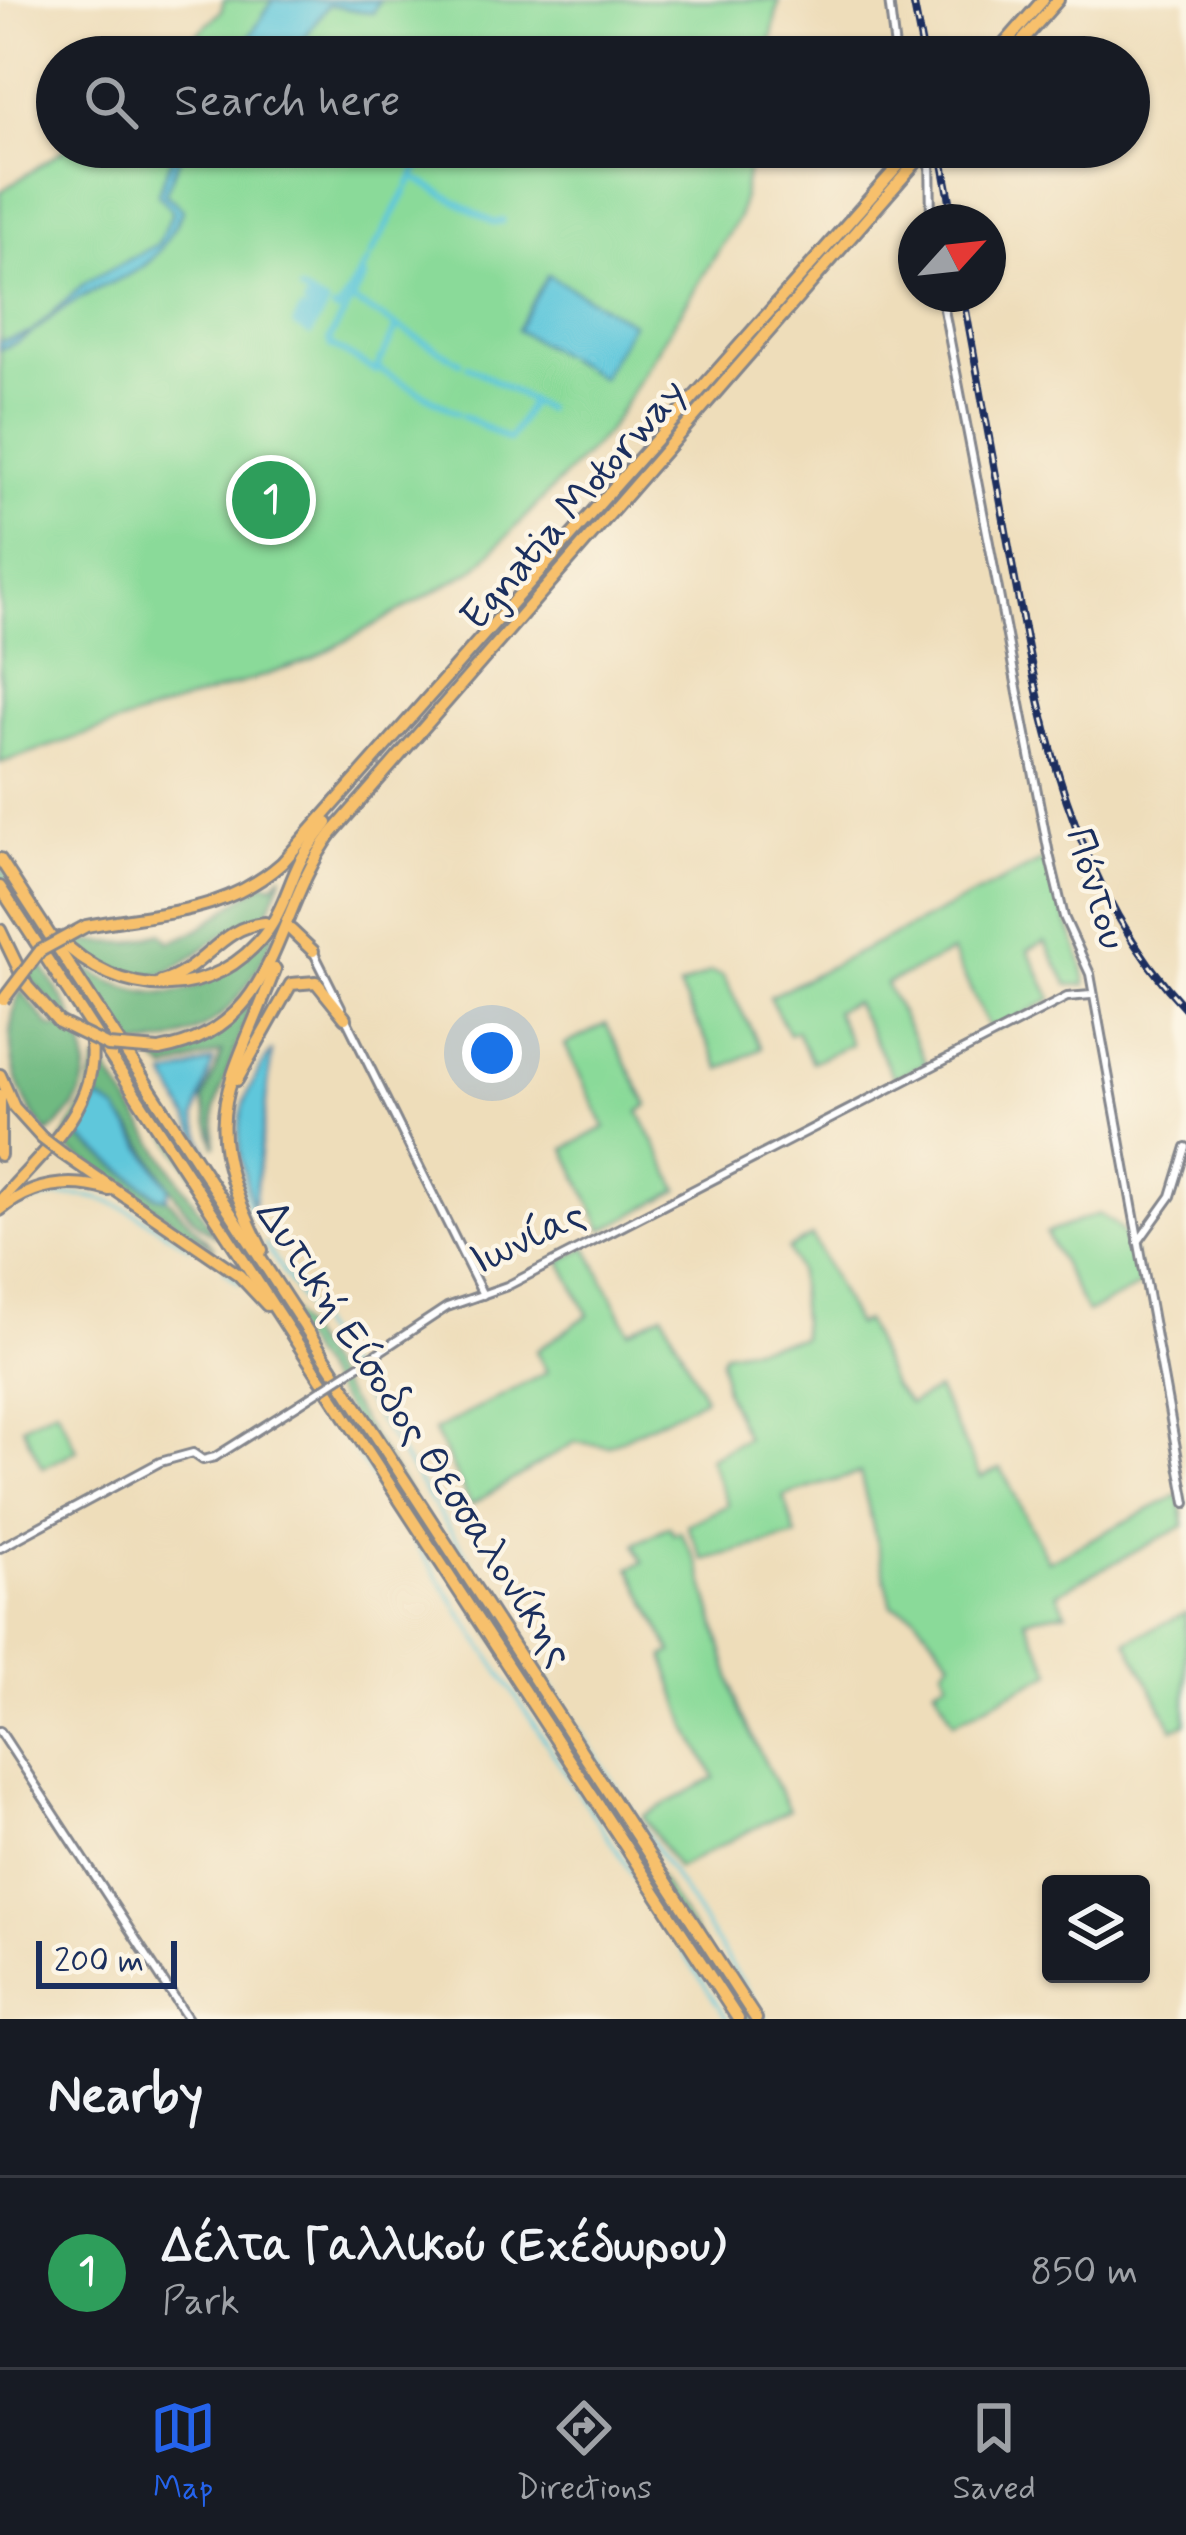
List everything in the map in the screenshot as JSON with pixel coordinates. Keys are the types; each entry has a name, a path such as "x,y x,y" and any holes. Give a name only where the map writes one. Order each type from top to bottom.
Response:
{"highway":[{"path":"1011,36 1042,0"},
{"path":"1026,36 1058,0"},
{"name":"Egnatia Motorway","path":"338,805 907,168"},
{"name":"Egnatia Motorway","path":"291,927 309,869 332,833 908,168"},
{"path":"2,1005 40,951 86,926 196,911 227,899 271,873 338,805"},
{"path":"0,859 70,950 98,970 162,988 194,983 248,954 275,919 299,864 338,805"},
{"name":"Δυτική Είσοδος Θεσσαλονίκης","path":"17,885 755,2019"},
{"path":"0,887 295,1335"},
{"path":"137,984 176,977 231,933 265,923"},
{"path":"0,929 27,986 59,1022 108,1046 159,1050 195,1040 236,1014 258,988 291,927 307,923"},
{"path":"291,927 313,951"},
{"path":"288,1301 228,1168 221,1109 291,927"},
{"path":"221,1109 286,987 301,980 316,982 345,1018"},
{"path":"0,1206 74,1115 88,1089 93,1050 71,997"},
{"path":"0,1075 14,1107 42,1138 239,1275 295,1335"},
{"path":"0,1095 0,1155"},
{"path":"0,1206 56,1184 96,1186 140,1204"},
{"name":"Δυτική Είσοδος Θεσσαλονίκης","path":"295,1335 738,2019"}],"street":[{"path":"889,0 893,36"},
{"path":"930,168 932,204"},
{"name":"Πόντου","path":"944,312 1049,854 1064,916 1088,964 1186,1503"},
{"path":"313,951 482,1295"},
{"name":"Ιωνίας","path":"0,1548 160,1462 193,1454 199,1460 215,1457 447,1307 482,1295 1067,997 1087,992 1093,997"},
{"path":"1138,1242 1172,1196 1186,1147"},
{"path":"0,1731 188,2019"}],"green space":[{"path":"224,0 779,0 772,36 195,36 221,11"},
{"path":"36,168 748,168 739,217 608,431 475,569 311,660 0,763 0,192"},
{"path":"1042,861 1048,863 1085,985 1068,985 1045,942 1028,950 1052,999 991,1031 952,952 886,984 926,1063 894,1078 854,1002 835,1011 851,1044 812,1062 796,1031 789,1034 769,997"},
{"path":"0,865 751,2019 744,2019 57,966 0,877"},
{"path":"283,874 267,915 240,925 154,977 131,977 105,966 73,941 130,943 162,933 170,942 208,923 265,882 273,885"},
{"path":"275,932 251,979 221,1015 180,1038 156,1044 128,1046 62,950 108,980 163,993 200,985"},
{"path":"40,963 77,1027 86,1071 69,1113 48,1133 26,1101 11,1046 21,990 49,1026 57,1028 64,1018 28,977"},
{"path":"710,972 723,976 761,1048 721,1069 679,988"},
{"path":"253,998 215,1109 215,1147 203,1101 222,1052 167,1070 154,1059 220,1031"},
{"path":"606,1024 648,1105 639,1112 679,1190 603,1230 565,1149 605,1127 565,1045"},
{"path":"96,1061 101,1061 216,1236 182,1206 145,1146 115,1113 96,1102 77,1136 156,1196 167,1198 215,1249 60,1144 88,1097"},
{"path":"1098,1214 1124,1234 1141,1285 1087,1313 1046,1233"},
{"path":"812,1236 856,1325 865,1321 892,1385 909,1404 937,1390 981,1477 1001,1468 1048,1561 1180,1494 1184,1526 1057,1593 1066,1612 1025,1619 1052,1672 954,1722 935,1687 948,1680 943,1668 951,1659 914,1614 892,1606 860,1473 784,1496 796,1536 703,1560 687,1525 728,1505 709,1458 746,1438 725,1391 721,1358 725,1352 802,1338 798,1271 788,1249"},
{"path":"587,1247 629,1331 663,1313 705,1398 608,1446 575,1442 471,1505 434,1431 547,1372 536,1351 588,1315 561,1261"},
{"path":"56,1408 77,1450 43,1468 22,1426"},
{"path":"669,1526 674,1534 680,1531 699,1566 740,1713 789,1810 677,1868 643,1816 715,1778 687,1726 664,1657 672,1652 630,1568 643,1562 635,1544"},
{"path":"1186,1613 1186,1723 1173,1729 1127,1641"}],"water":[{"path":"273,0 379,0 373,13 328,5 306,36 250,36"},
{"path":"168,168 176,168 165,194 183,209 148,263 71,303 30,334 0,349 0,342 31,333 85,283 158,244 173,211 158,194"},
{"path":"548,275 632,323 601,378 517,330"},
{"path":"272,1050 252,1205 241,1161 240,1125 249,1090"},
{"path":"213,1061 195,1118 210,1159 166,1077"},
{"path":"99,1099 117,1110 169,1187 167,1198 157,1196 77,1135"}],"waterway":[{"path":"409,185 418,168"},
{"path":"413,177 494,223 503,221"},
{"path":"371,255 406,191"},
{"path":"334,309 338,311 368,261"},
{"path":"331,346 329,340 364,279 362,270"},
{"path":"301,291 324,304"},
{"path":"321,307 308,300 319,312 306,304 316,316 302,311 314,320 299,315 312,323 297,320 310,327 295,324 310,333 326,305"},
{"path":"353,301 460,362"},
{"path":"397,326 377,368 457,413"},
{"path":"334,347 376,371"},
{"path":"468,366 545,409"},
{"path":"463,416 509,440 531,402"},
{"path":"237,1170 251,1214"},
{"path":"17,1206 67,1195 89,1197 128,1210 191,1248"},
{"path":"265,1244 766,2019"},
{"path":"224,1270 239,1283"},
{"path":"258,1303 727,2019"}],"railway":[{"path":"913,0 920,36"},
{"path":"944,168 951,204"},
{"path":"966,312 1049,743 1088,857 1114,910 1186,1009"}],"place":[{"name":"Δέλτα Γαλλικού (Εχέδωρου)","path":"271,500"}]}
